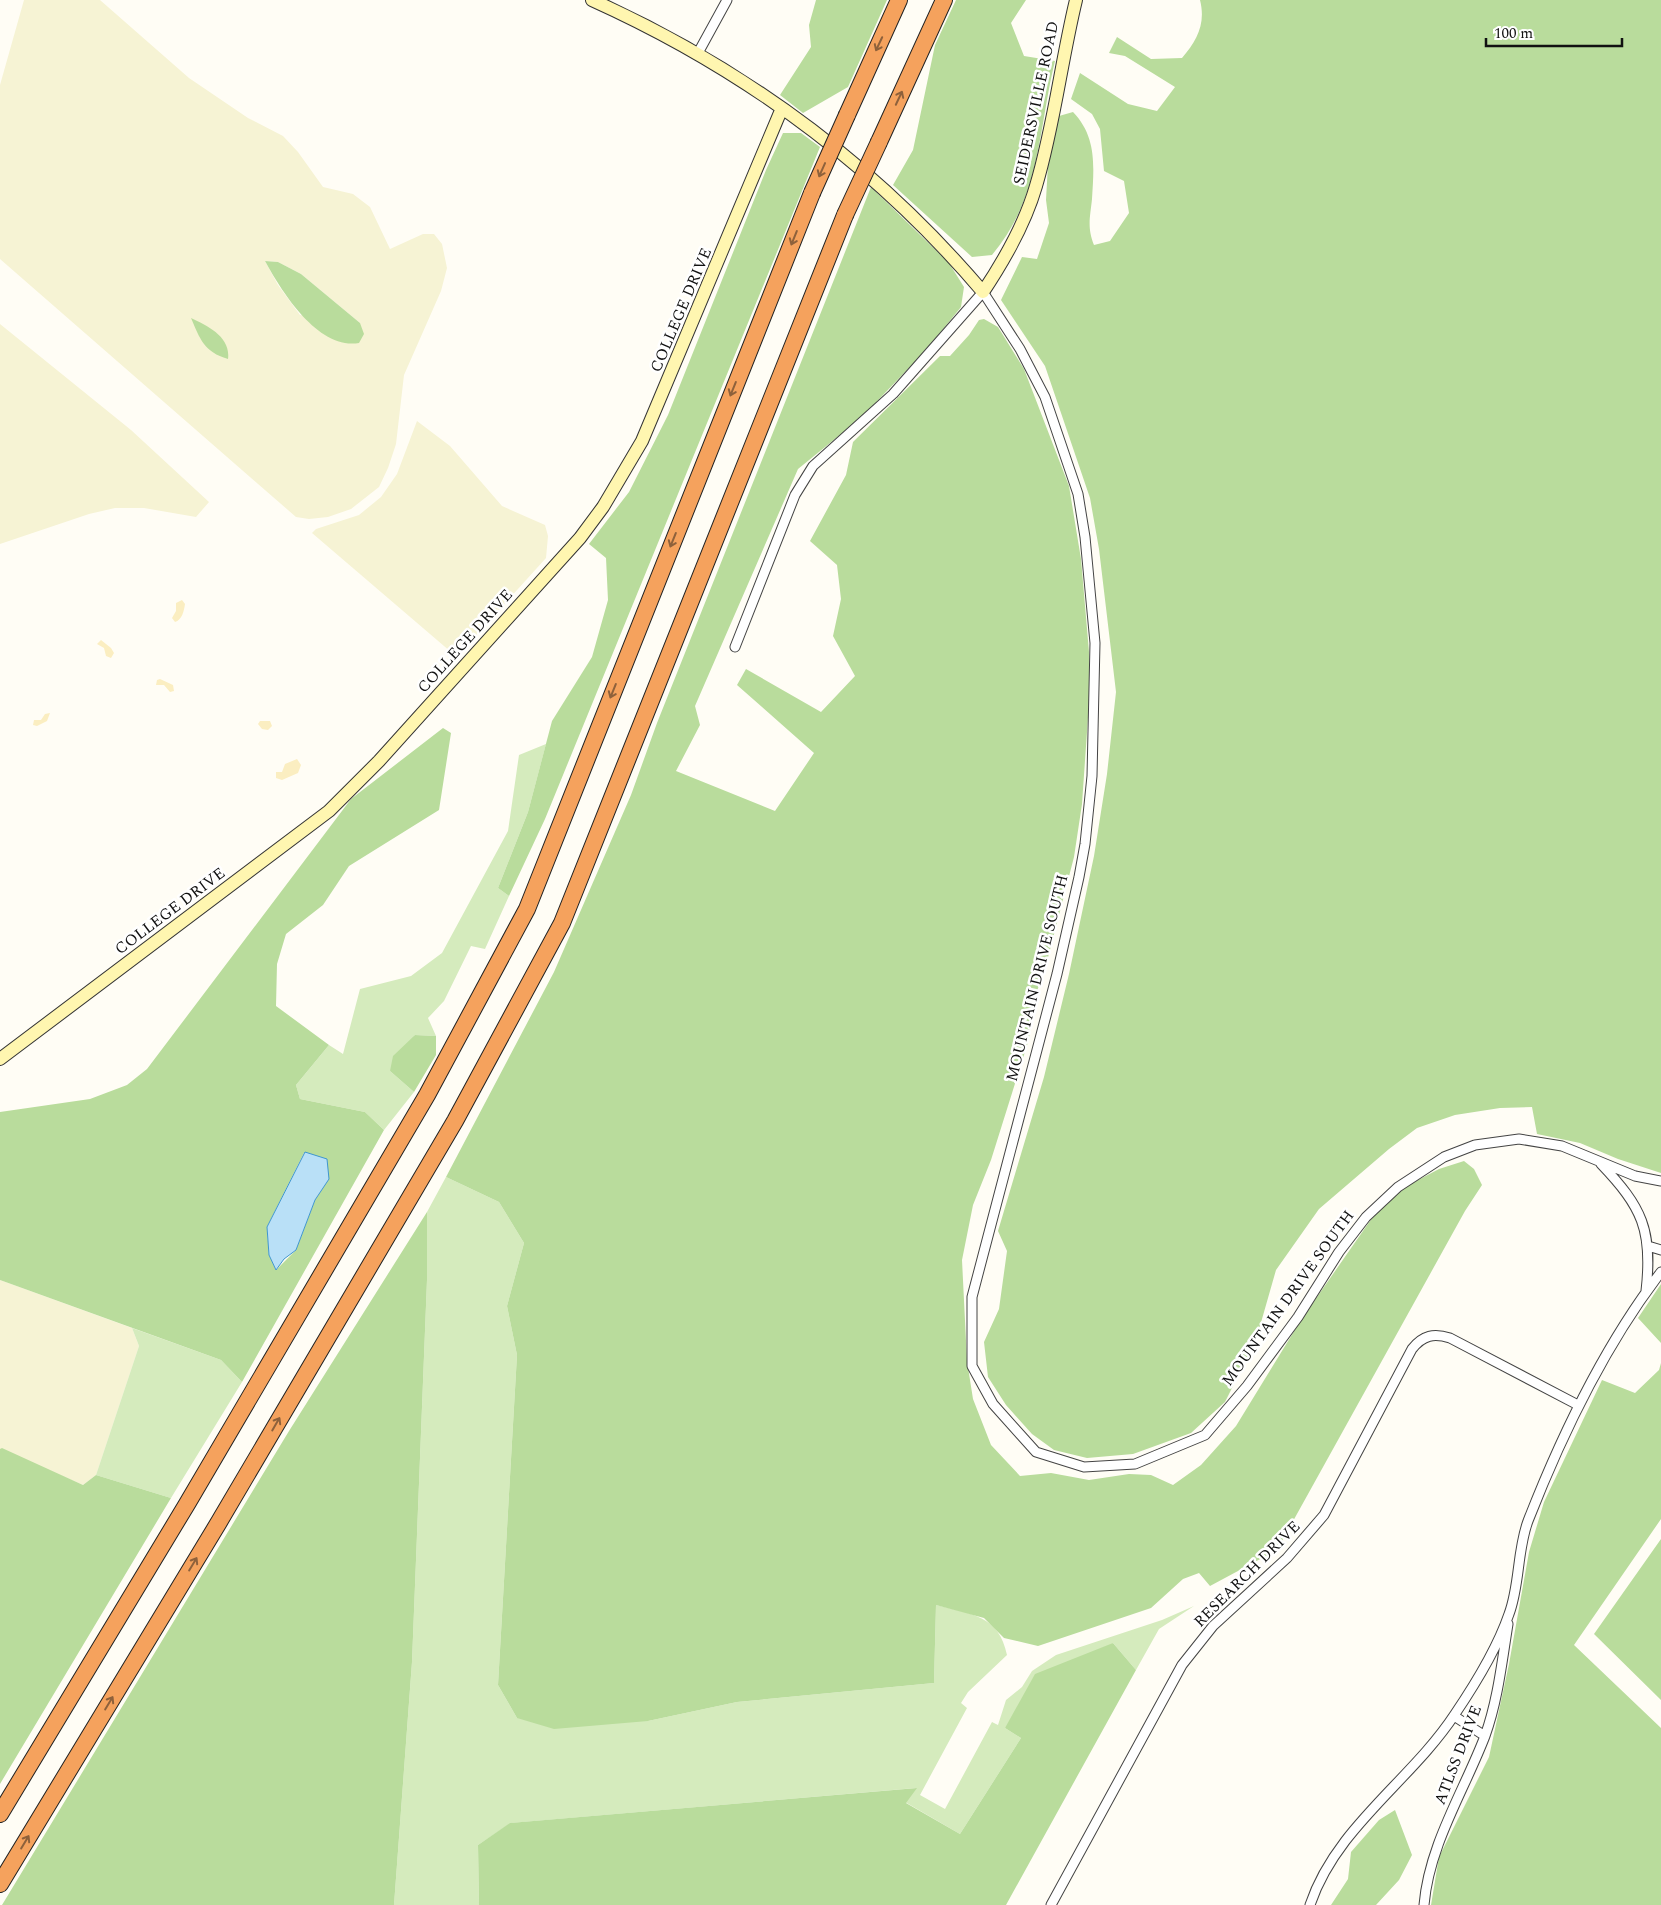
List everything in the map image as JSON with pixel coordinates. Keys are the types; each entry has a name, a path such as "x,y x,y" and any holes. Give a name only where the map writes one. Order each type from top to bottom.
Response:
{"highway":[{"path":"0,1814 187,1504 427,1095 527,909 812,193 899,0"},
{"path":"0,1884 219,1522 455,1121 562,923 845,214 944,0"}],"street":[{"name":"MOUNTAIN DRIVE SOUTH","path":"592,0 698,53 782,108 839,149 885,188 940,242 983,292 1020,349 1045,397 1078,494 1085,536 1095,652 1092,776 1085,844 1057,974 972,1297 972,1366 994,1404 1036,1452 1084,1467 1134,1464 1205,1434 1247,1386 1292,1325 1339,1252 1366,1217 1398,1187 1444,1156 1475,1145 1519,1139 1562,1146 1635,1176 1661,1182"},
{"path":"698,53 727,0"},
{"name":"SEIDERSVILLE ROAD","path":"983,292 1015,238 1036,187 1046,148 1064,51 1076,0"},
{"name":"COLLEGE DRIVE","path":"0,1059 329,811 386,754 580,538 603,507 642,441 782,108"},
{"path":"735,648 795,495 804,477 813,466 893,394 983,292"},
{"name":"MOUNTAIN DRIVE SOUTH","path":"1598,1161 1632,1198 1646,1230 1648,1246 1646,1291"},
{"path":"1648,1246 1661,1250"},
{"path":"1310,1905 1318,1882 1344,1843 1419,1762 1454,1716 1480,1675 1510,1614 1527,1523 1578,1405 1607,1353 1646,1291 1661,1272"},
{"name":"RESEARCH DRIVE","path":"1051,1905 1182,1665 1213,1626 1287,1558 1324,1515 1412,1349 1419,1340 1434,1335 1450,1338 1578,1405"},
{"name":"ATLSS DRIVE","path":"1424,1905 1426,1887 1437,1849 1485,1736 1494,1709 1510,1614"},
{"path":"1454,1716 1485,1736"}],"shaded area":[{"path":"24,0 100,0 189,78 248,118 283,136 298,152 323,187 353,194 370,207 390,249 423,234 434,234 442,244 447,268 441,291 404,375 396,444 379,487 351,509 328,517 309,519 296,517 0,259 0,85","holes":["265,261 278,262 301,274 360,323 300,315 278,285"]},
{"path":"0,324 131,430 209,502 196,517 144,508 115,508 89,514 0,544"},
{"path":"417,421 450,446 502,506 545,525 548,536 546,558 470,642 451,652 312,533 316,529 359,515 381,497 397,474"},
{"path":"0,1280 132,1328 139,1346 96,1475 83,1485 0,1449"}],"green space":[{"path":"816,0 887,0 848,87 803,113 780,95 811,47 809,25"},
{"path":"956,0 1026,0 1011,23 1024,56 1055,61 1036,162 1029,186 1020,210 1008,233 992,255 972,257 893,185 913,150 935,45"},
{"path":"1200,0 1661,0 1661,1173 1618,1159 1580,1143 1537,1134 1532,1107 1500,1108 1455,1115 1417,1128 1389,1149 1319,1209 1276,1270 1256,1340 1225,1402 1191,1433 1133,1454 1087,1458 1054,1450 1032,1434 1006,1405 988,1377 984,1342 999,1309 1007,1251 998,1231 1044,1077 1069,974 1094,856 1107,774 1116,692 1099,549 1090,498 1045,366 1001,300 1022,257 1037,259 1049,223 1046,200 1048,164 1059,116 1073,112 1081,122 1090,142 1093,175 1090,228 1094,245 1110,241 1129,213 1124,181 1104,171 1100,129 1092,114 1071,99 1080,73 1128,104 1157,111 1175,87 1125,56 1109,53 1117,37 1151,59 1182,58 1192,45 1199,31 1202,17"},
{"path":"783,133 801,133 820,147 545,819 509,896 498,888 528,812 552,721 592,657 608,600 606,558 589,544 629,492 668,415 766,170"},
{"path":"871,187 949,263 964,287 961,307 927,349 862,417 798,469 695,706 700,725 676,771 775,811 814,753 737,685 746,669 821,712 855,676 833,636 841,599 837,565 810,541 846,475 853,442 940,356 950,356 969,335 979,320 984,319 998,327 1024,369 1069,486 1081,559 1089,652 1089,703 1082,804 1074,857 1045,969 1033,1002 1029,1039 991,1160 973,1205 962,1260 967,1361 973,1399 991,1445 1020,1476 1051,1473 1089,1480 1129,1474 1151,1475 1173,1485 1201,1465 1236,1426 1301,1320 1372,1218 1403,1188 1439,1169 1464,1161 1474,1169 1482,1185 1465,1211 1277,1550 1210,1586 1199,1573 1183,1579 1151,1608 1038,1646 1004,1638 984,1618 936,1605 934,1683 737,1702 648,1721 554,1729 517,1718 498,1685 517,1355 507,1306 524,1243 499,1202 446,1177 554,972 631,795 657,723"},
{"path":"265,261 278,262 301,274 360,323 364,334 359,343 344,343 329,338 316,328 291,302"},
{"path":"191,318 211,329 222,338 228,351 228,359 213,353 204,344"},
{"path":"443,728 451,733 439,810 349,866 323,905 286,934 277,964 276,1006 329,1045 296,1085 300,1099 365,1112 384,1130 242,1382 221,1360 0,1280 0,1112 90,1099 127,1085 147,1069 351,799","holes":["304,1153 329,1179 315,1200 296,1250 276,1270 269,1255 267,1227"]},
{"path":"546,744 528,812 498,888 509,896 485,949 471,946 444,1001 428,1018 436,1036 415,1035 390,1071 414,1092 384,1130 365,1112 300,1099 296,1085 329,1045 343,1054 360,989 411,976 442,953 508,831 519,755"},
{"path":"415,1035 436,1036 436,1055 414,1092 390,1071 393,1056"},
{"path":"446,1177 499,1202 524,1243 507,1306 517,1355 498,1685 517,1718 648,1721 737,1702 934,1683 936,1605 982,1618 997,1632 1003,1642 1007,1655 968,1692 961,1703 967,1708 920,1795 945,1809 992,1722 998,1725 1006,1700 1022,1687 1032,1671 1056,1655 1162,1620 1194,1606 1159,1629 1136,1670 1113,1643 1005,1728 1021,1738 960,1834 905,1802 916,1788 511,1823 478,1845 479,1905 394,1905 412,1662 427,1280 427,1212"},
{"path":"427,1212 427,1280 412,1662 394,1905 2,1905 289,1431"},
{"path":"1661,1284 1661,1343 1638,1318"},
{"path":"132,1328 221,1360 242,1382 171,1498 96,1475 139,1346"},
{"path":"1661,1363 1661,1519 1574,1645 1661,1728 1661,1905 1431,1905 1439,1857 1489,1757 1509,1664 1529,1552 1544,1502 1602,1380 1635,1393 1659,1370"},
{"path":"2,1448 83,1485 96,1475 171,1498 0,1784 0,1449"},
{"path":"1661,1539 1661,1700 1594,1634"},
{"path":"1113,1643 1136,1670 1006,1905 479,1905 478,1845 510,1823 917,1788 906,1803 960,1834 1021,1738 1005,1728 1035,1674"},
{"path":"1395,1810 1412,1855 1399,1880 1376,1905 1331,1905 1348,1879 1351,1852 1379,1820"}],"sand":[{"path":"182,600 185,604 183,612 181,617 175,622 172,618 176,611 176,603"},
{"path":"101,640 114,653 111,658 106,656 104,648 97,644"},
{"path":"160,679 173,685 174,691 170,692 164,685 156,685 157,680"},
{"path":"50,713 47,721 37,726 33,725 34,720 41,720 45,714"},
{"path":"260,721 270,721 272,726 268,730 262,729 258,724"},
{"path":"297,759 301,765 298,773 282,780 276,778 276,772 282,772 285,764"}],"water":[{"path":"305,1152 327,1159 329,1179 315,1200 296,1250 284,1259 276,1270 269,1255 267,1227"}]}
